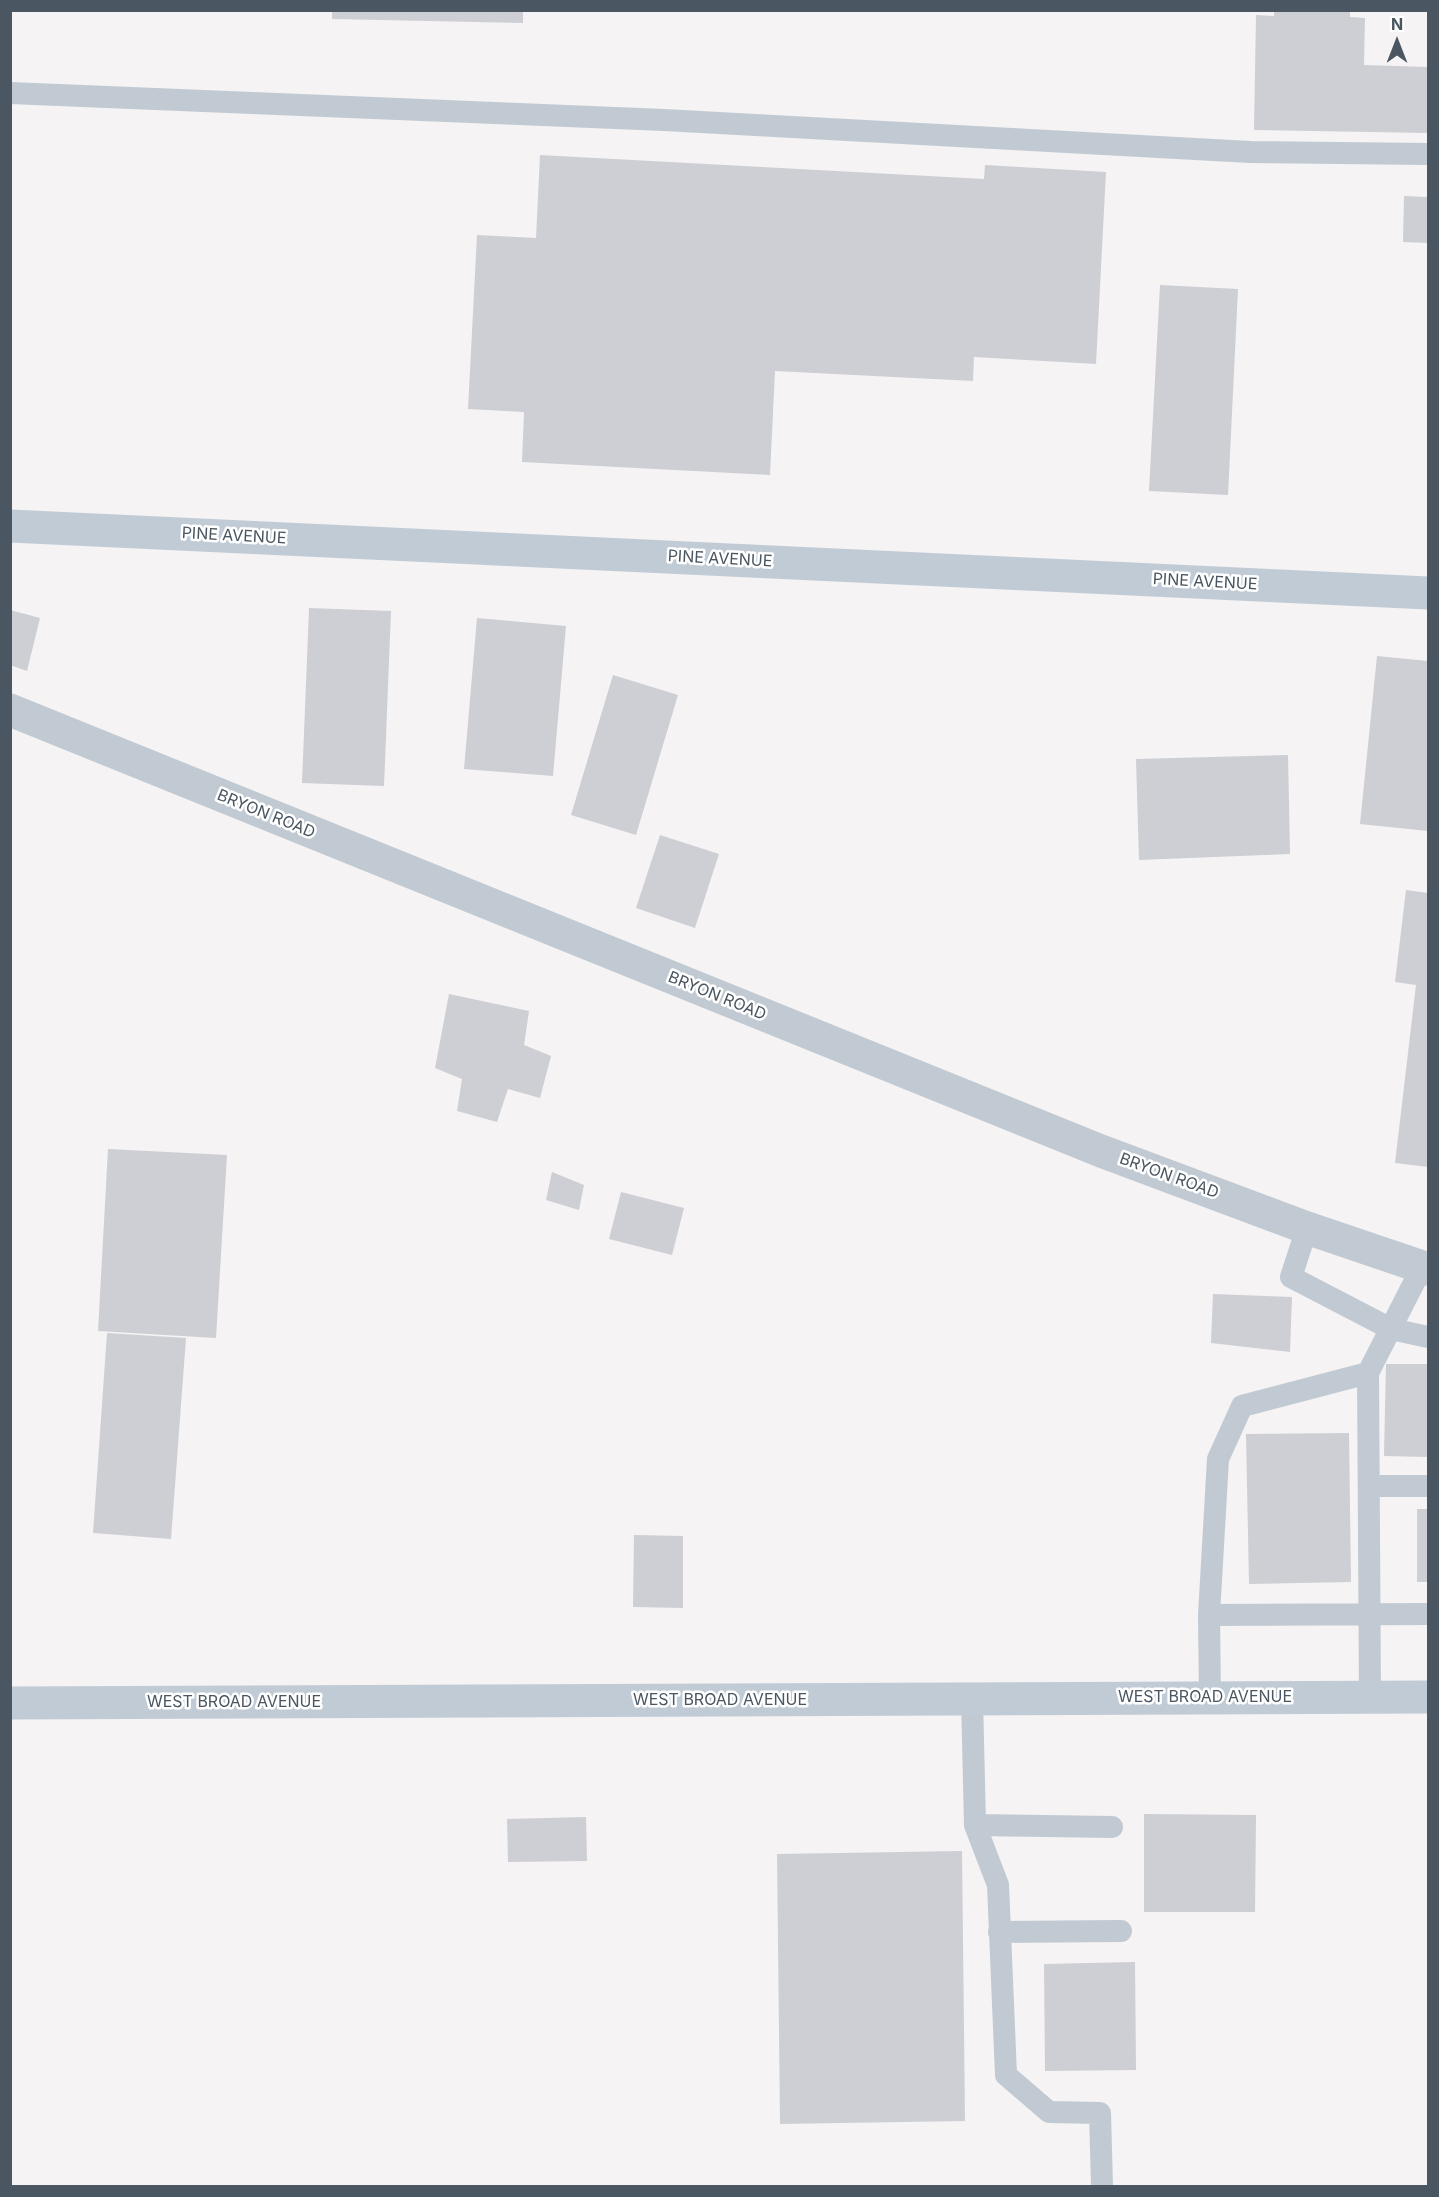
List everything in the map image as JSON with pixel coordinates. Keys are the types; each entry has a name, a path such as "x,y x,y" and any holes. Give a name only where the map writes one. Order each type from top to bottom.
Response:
{"main road":[{"name":"PINE AVENUE","path":"10,526 1428,593"},
{"name":"WEST BROAD AVENUE","path":"10,1703 1428,1697"}],"street":[{"name":"BRYON ROAD","path":"12,711 1101,1151 1307,1228 1425,1268"}],"lane":[{"path":"10,93 664,120 1250,152 1428,154"},
{"path":"1307,1228 1292,1277 1391,1329 1428,1337"},
{"path":"1370,1697 1368,1373 1425,1268"},
{"path":"1210,1698 1209,1615 1218,1459 1242,1406 1368,1373"},
{"path":"1369,1486 1428,1486"},
{"path":"1209,1615 1428,1614"},
{"path":"972,1698 975,1826 998,1885 1006,2075 1049,2112 1100,2113 1102,2187"},
{"path":"975,1826 1112,1827"},
{"path":"999,1932 1122,1931"}],"building":[{"path":"332,10 523,10 523,23 332,19"},
{"path":"1274,10 1350,10 1350,17 1365,18 1364,65 1428,67 1428,133 1254,130 1256,15 1274,16"},
{"path":"540,155 984,179 985,165 1106,172 1096,364 974,357 973,381 775,371 770,475 522,462 524,412 468,409 477,235 536,238"},
{"path":"1404,196 1428,197 1428,243 1403,242"},
{"path":"1160,285 1238,289 1228,495 1149,491"},
{"path":"309,608 391,611 384,786 302,783"},
{"path":"10,610 40,618 27,671 10,665"},
{"path":"477,618 566,626 553,776 464,769"},
{"path":"1377,656 1428,661 1428,831 1360,824"},
{"path":"613,675 678,695 636,835 571,815"},
{"path":"1288,755 1290,854 1139,860 1136,759"},
{"path":"660,835 719,854 695,928 636,908"},
{"path":"1406,890 1428,893 1428,1167 1395,1163 1416,985 1395,982"},
{"path":"449,994 529,1011 524,1045 551,1056 540,1098 508,1089 497,1122 457,1111 462,1079 435,1068"},
{"path":"108,1149 227,1155 216,1338 98,1331"},
{"path":"552,1172 584,1185 579,1210 546,1200"},
{"path":"621,1192 684,1208 672,1255 609,1239"},
{"path":"1213,1294 1292,1297 1290,1352 1211,1343"},
{"path":"107,1333 186,1338 171,1539 93,1533"},
{"path":"1386,1364 1428,1364 1428,1457 1384,1456"},
{"path":"1349,1433 1351,1582 1249,1584 1246,1434"},
{"path":"1417,1509 1428,1509 1428,1582 1417,1582"},
{"path":"634,1535 683,1536 683,1608 633,1607"},
{"path":"1144,1814 1256,1815 1255,1912 1144,1912"},
{"path":"586,1817 587,1861 508,1862 507,1819"},
{"path":"962,1851 965,2121 780,2124 777,1854"},
{"path":"1135,1962 1136,2070 1045,2071 1044,1964"}]}
